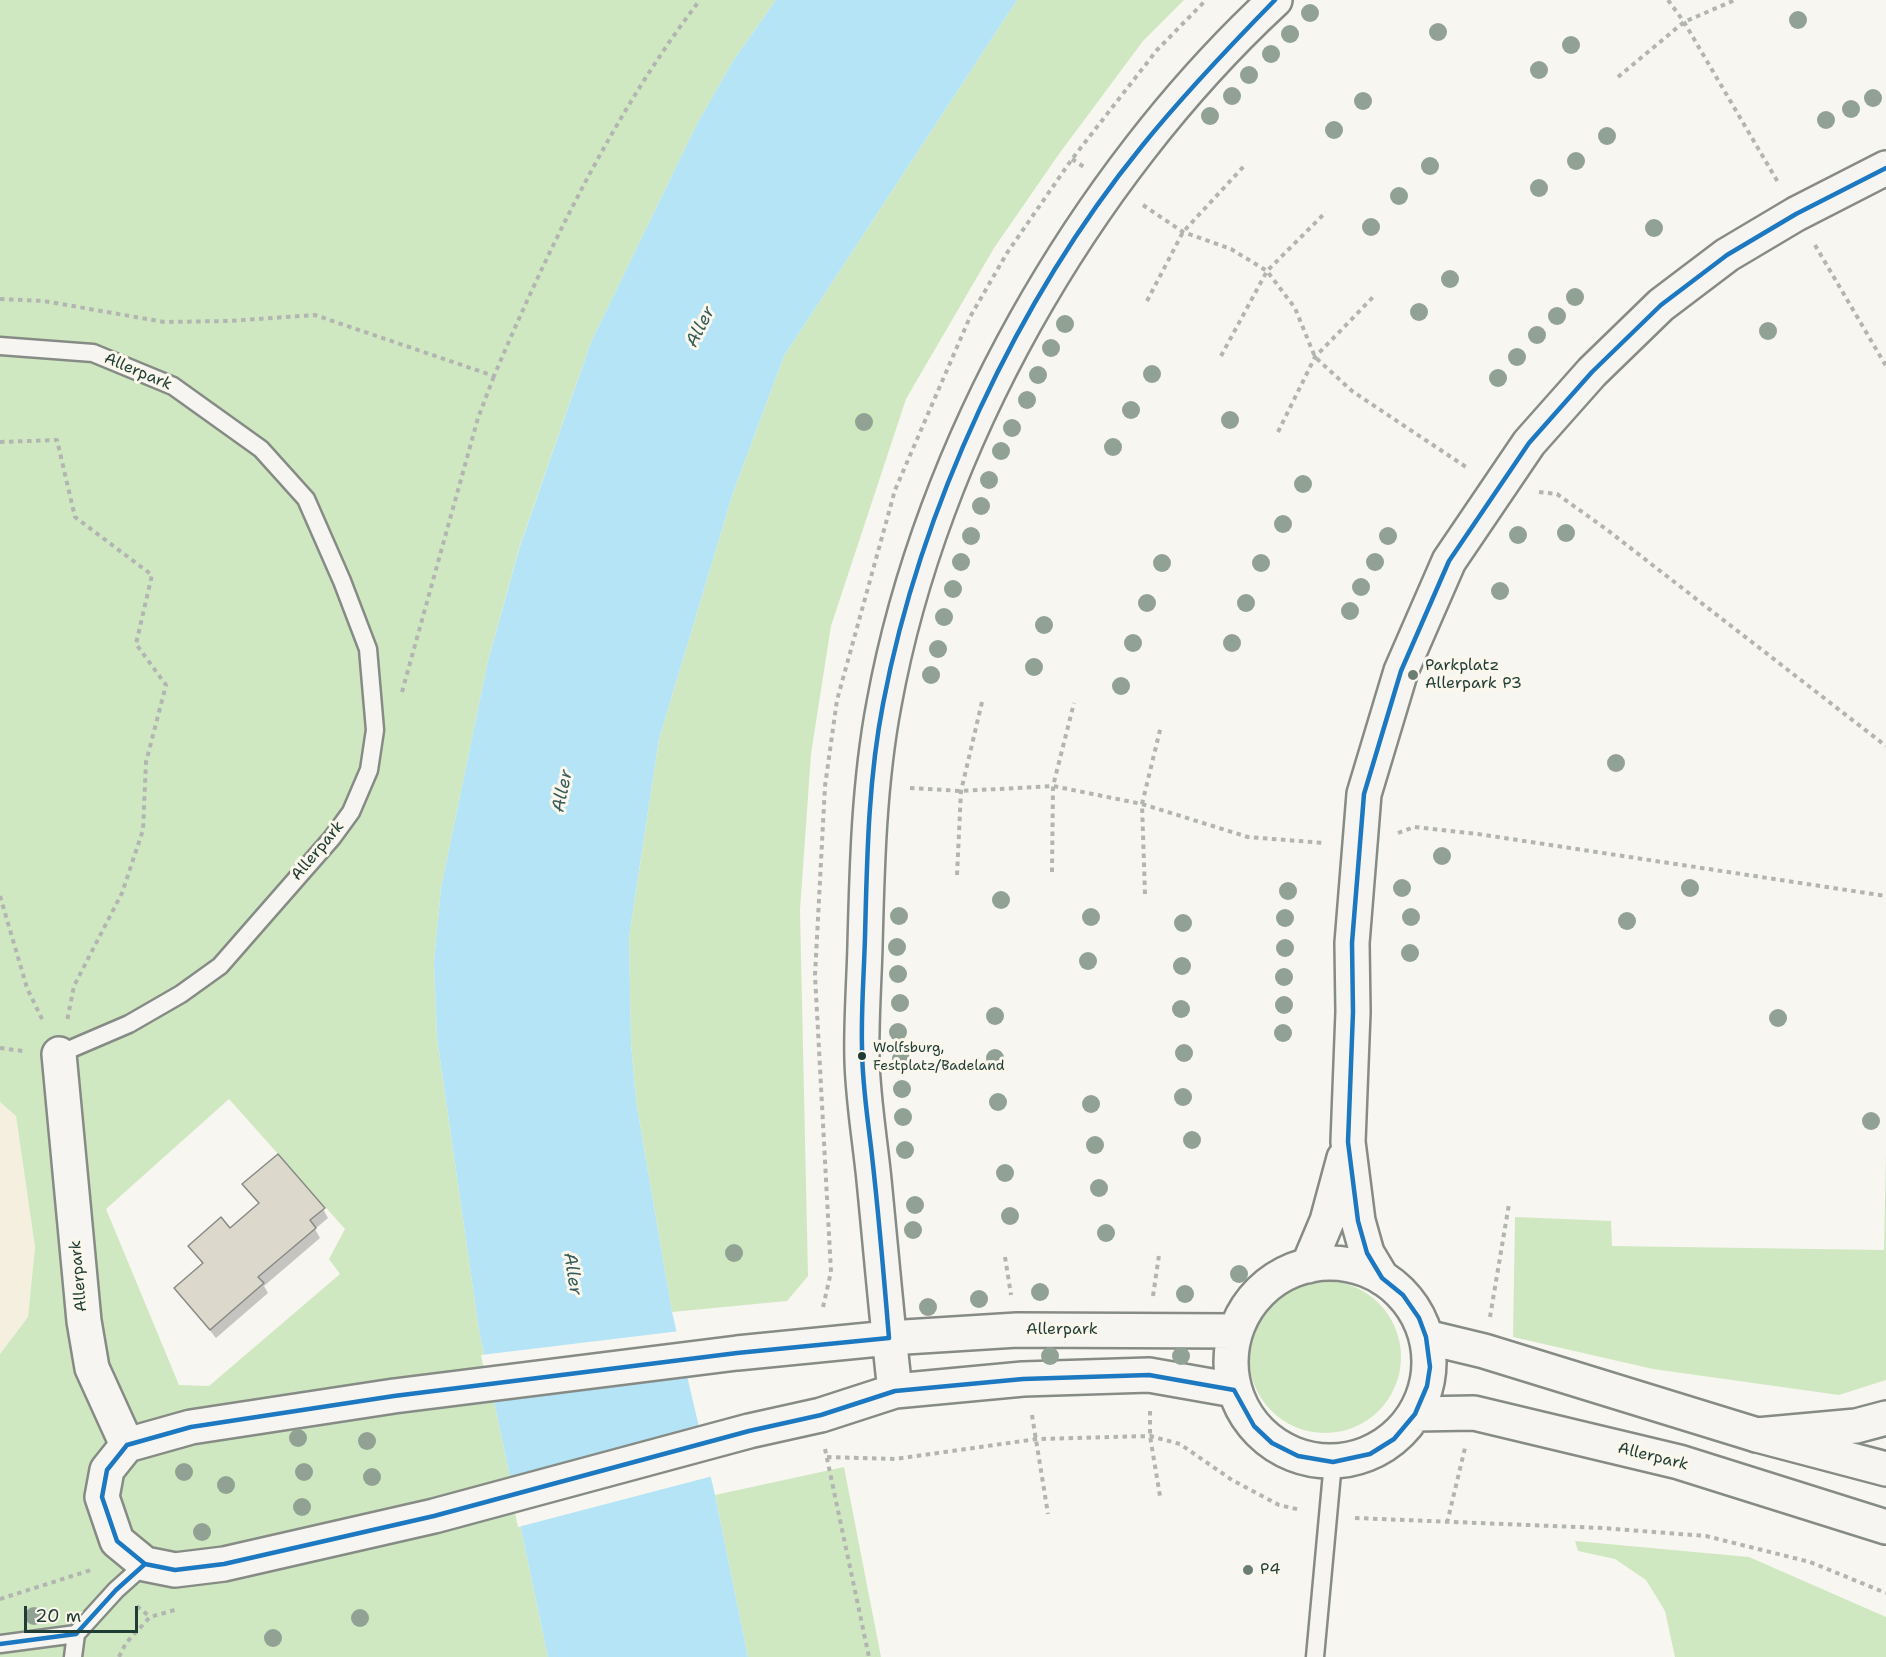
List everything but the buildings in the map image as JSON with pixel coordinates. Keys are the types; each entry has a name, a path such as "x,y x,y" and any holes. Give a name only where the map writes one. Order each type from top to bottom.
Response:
{"street":[{"path":"895,1391 862,1061 867,880 884,705 912,588 950,480 1006,358 1058,264 1111,185 1167,114 1237,35 1275,0"},
{"path":"1382,1278 1367,1253 1358,1221 1348,1142 1353,1012 1352,943 1364,794 1401,671 1449,561 1529,443 1592,372 1661,305 1727,255 1796,214 1886,168"},
{"name":"Allerpark","path":"59,1054 83,1310 92,1368 127,1445 191,1426 394,1396 737,1353 889,1338 1017,1330 1236,1331"},
{"path":"1308,1266 1327,1221 1348,1142"},
{"path":"1329,1263 1358,1267 1382,1278 1403,1295 1419,1318 1426,1337 1430,1367 1427,1386 1415,1414 1394,1439 1370,1454 1333,1462 1298,1456 1272,1443 1254,1426 1234,1390 1231,1360 1236,1331 1252,1302 1278,1278 1308,1266 1329,1263"},
{"path":"1426,1337 1484,1351 1757,1435 1886,1469"},
{"path":"127,1445 107,1470 102,1497 117,1541 145,1564 175,1570 224,1564 434,1516 749,1431 821,1415 895,1391 1023,1379 1149,1375 1234,1390"},
{"name":"Allerpark","path":"1415,1414 1474,1413 1680,1462 1886,1527"},
{"path":"1757,1435 1856,1426 1886,1418"}],"lane":[{"name":"Allerpark","path":"0,346 93,353 173,386 261,449 306,499 368,649 375,730 369,770 351,812 332,838 302,869 220,966 181,994 129,1024 59,1054"},
{"path":"1315,1657 1333,1462"},
{"path":"73,1657 76,1634 116,1590 145,1564"},
{"path":"0,1644 76,1634"}],"path":[{"path":"400,697 478,418 494,376 553,247 618,126 669,41 700,0"},
{"path":"1618,77 1684,22 1735,0"},
{"path":"1147,301 1183,232 1245,165"},
{"path":"1221,356 1267,271 1326,212"},
{"path":"1278,432 1315,357 1374,295"},
{"path":"0,299 44,302 164,322 315,315 494,376"},
{"path":"0,442 57,440 75,518 153,575 136,644 166,685 146,762 143,831 122,893 74,986 59,1054"},
{"path":"957,875 961,791 982,702"},
{"path":"1052,872 1053,786 1074,704"},
{"path":"1145,894 1142,804 1161,726"},
{"path":"0,896 27,988 59,1054"},
{"path":"821,1415 824,1441 869,1657"},
{"path":"0,1599 91,1570 116,1590"}],"shaded area":[{"path":"0,1102 16,1116 35,1247 28,1317 0,1354"}],"green space":[{"path":"0,0 776,0 733,61 697,124 591,342 520,545 488,661 441,888 434,962 437,1038 479,1330 548,1657 0,1657 0,1354 28,1317 35,1247 16,1116 0,1102","holes":["229,1099 345,1229 329,1259 340,1274 209,1386 179,1385 106,1209"]},
{"path":"1017,0 1184,0 1143,41 1059,154 994,248 906,399 831,626 811,754 800,910 808,1276 787,1301 672,1312 636,1101 631,1043 629,937 659,739 733,493 784,356"},
{"path":"1886,1153 1886,1380 1839,1395 1653,1369 1513,1337 1515,1217 1611,1221 1612,1246 1884,1250"},
{"path":"1325,1281 1354,1287 1367,1294 1378,1304 1388,1315 1395,1328 1401,1357 1395,1386 1388,1399 1378,1410 1367,1420 1354,1427 1325,1433 1296,1427 1283,1420 1272,1410 1262,1399 1255,1386 1249,1357 1255,1328 1262,1315 1272,1304 1283,1294 1296,1287"},
{"path":"844,1467 881,1657 748,1657 715,1495"},
{"path":"1575,1541 1749,1557 1886,1617 1886,1657 1675,1657 1665,1611 1646,1580 1615,1559 1578,1551"}],"water":[{"name":"Aller","path":"776,0 1017,0 784,356 733,493 659,739 629,937 631,1043 636,1101 672,1312 715,1495 748,1657 548,1657 479,1330 437,1038 434,962 441,888 488,661 520,546 591,342 697,124 733,61"}],"pier":[{"path":"680,1331 690,1377 491,1401 481,1355"},
{"path":"703,1430 713,1476 518,1527 508,1480"}],"transit line":[{"path":"1275,0 1207,71 1142,146 1097,206 1054,271 1015,339 980,410 948,482 921,556 900,630 883,704 871,791 868,850 862,1061 889,1338 737,1353 394,1396 191,1427 127,1445 107,1470 102,1497 117,1541 145,1564 175,1570 224,1564 434,1516 749,1431 821,1415 895,1391 1023,1379 1149,1375 1234,1390 1254,1426 1272,1443 1298,1456 1333,1462 1370,1454 1394,1439 1415,1414 1427,1386 1430,1367 1426,1337 1419,1318 1403,1295 1382,1278 1367,1253 1358,1221 1348,1142 1353,1012 1352,943 1364,794 1401,671 1449,561 1529,443 1592,372 1661,305 1727,255 1796,214 1886,168"},
{"path":"0,1644 76,1634 116,1590 145,1564"}],"place":[{"name":"Parkplatz Allerpark P3","path":"1413,675"},
{"name":"Wolfsburg, Festplatz/Badeland","path":"862,1056"},
{"name":"P4","path":"1248,1570"}]}
